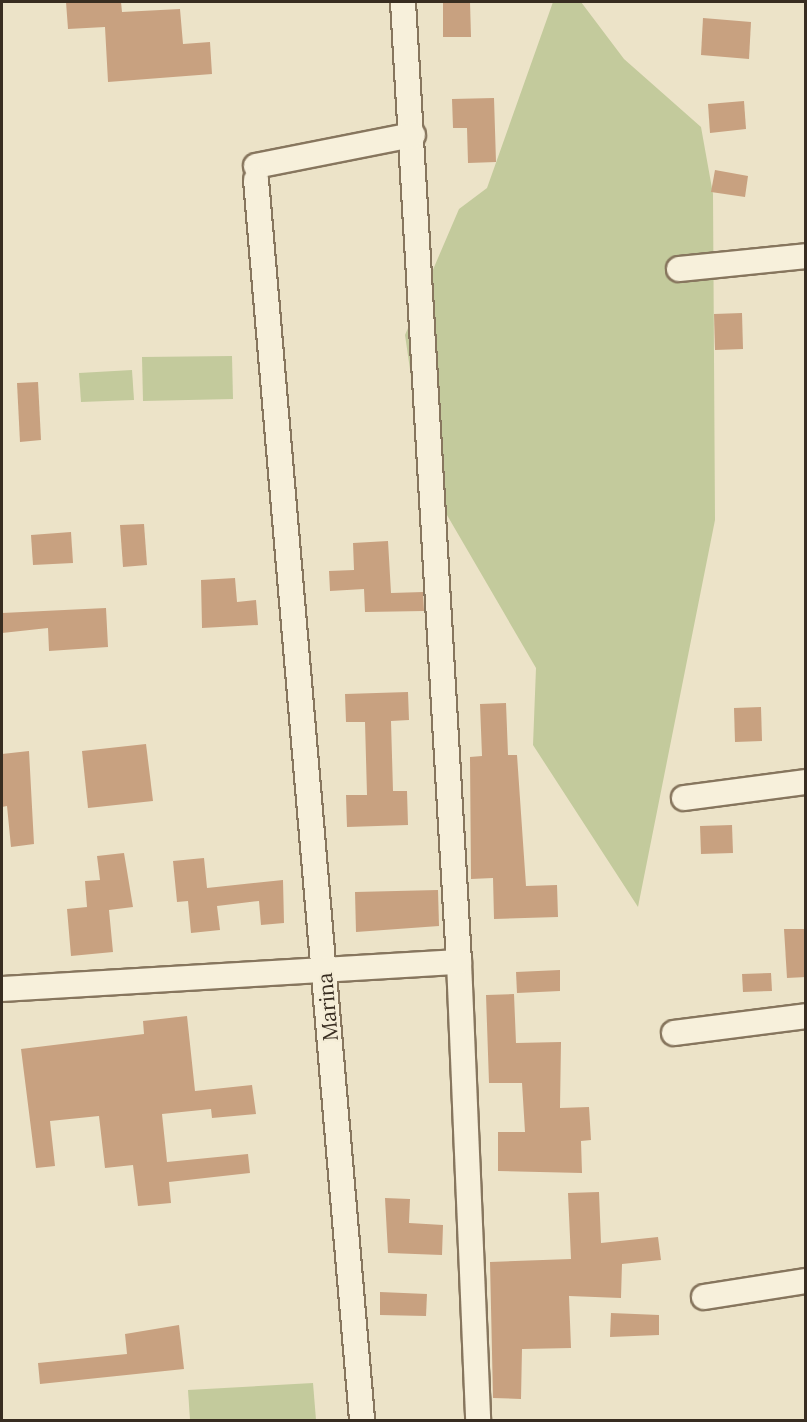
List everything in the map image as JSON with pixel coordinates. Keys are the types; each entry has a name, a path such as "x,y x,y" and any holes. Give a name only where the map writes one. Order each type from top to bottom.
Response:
{"street":[{"path":"403,2 413,135 459,962 478,1420"},
{"name":"Marina","path":"362,1420 256,173 413,135"},
{"path":"679,269 806,256"},
{"path":"684,798 806,782"},
{"path":"2,989 459,962"},
{"path":"674,1033 806,1016"},
{"path":"704,1297 806,1281"}],"green space":[{"path":"553,2 581,2 624,59 701,127 713,194 715,520 638,907 533,745 536,668 426,479 405,335 459,209 487,188"},
{"path":"232,356 233,399 143,401 142,357"},
{"path":"132,370 134,400 81,402 79,373"},
{"path":"313,1383 316,1420 190,1420 188,1390"}],"building":[{"path":"66,2 121,2 122,12 180,9 183,44 210,42 212,74 108,82 105,27 68,29"},
{"path":"443,2 470,2 471,37 443,37"},
{"path":"703,18 751,22 749,59 701,55"},
{"path":"494,98 496,162 468,163 467,128 453,128 452,99"},
{"path":"744,101 746,129 710,133 708,104"},
{"path":"715,170 748,176 745,197 711,192"},
{"path":"742,313 743,349 715,350 714,314"},
{"path":"38,382 41,440 20,442 17,383"},
{"path":"144,524 147,565 123,567 120,525"},
{"path":"71,532 73,563 33,565 31,535"},
{"path":"388,541 391,593 423,592 424,611 365,612 364,589 330,591 329,571 354,570 353,543"},
{"path":"235,578 237,602 256,600 258,625 202,628 201,580"},
{"path":"106,608 108,647 49,651 48,628 2,633 2,613"},
{"path":"408,692 409,720 391,721 393,791 407,791 408,825 347,827 346,795 367,795 365,722 346,722 345,694"},
{"path":"506,703 508,755 517,755 526,886 557,885 558,917 494,919 493,878 471,879 470,757 482,756 480,704"},
{"path":"761,707 762,741 735,742 734,708"},
{"path":"146,744 153,801 88,808 82,751"},
{"path":"29,751 34,844 11,847 7,806 2,807 2,754"},
{"path":"732,825 733,853 701,854 700,826"},
{"path":"124,853 133,907 109,910 113,952 71,956 67,909 87,907 85,881 100,880 97,856"},
{"path":"204,858 207,888 283,880 284,923 261,925 259,901 217,906 220,930 191,933 188,901 177,902 173,861"},
{"path":"438,890 439,926 356,932 355,892"},
{"path":"784,929 806,929 806,977 787,978"},
{"path":"560,970 560,991 517,993 516,972"},
{"path":"771,973 772,991 743,992 742,974"},
{"path":"514,994 516,1043 561,1042 560,1108 589,1107 591,1140 581,1141 582,1173 498,1171 498,1132 525,1132 522,1083 489,1083 486,995"},
{"path":"187,1016 195,1091 252,1085 256,1114 212,1118 211,1109 162,1114 167,1162 248,1154 250,1173 169,1182 171,1203 138,1206 133,1165 105,1168 99,1116 50,1121 55,1166 36,1168 21,1049 144,1034 143,1021"},
{"path":"599,1192 601,1243 658,1237 661,1260 622,1264 621,1298 569,1296 571,1348 522,1349 521,1399 493,1398 490,1262 571,1259 568,1193"},
{"path":"385,1198 410,1199 409,1223 443,1225 442,1255 388,1253"},
{"path":"380,1292 427,1294 426,1316 380,1315"},
{"path":"611,1313 659,1315 659,1335 610,1337"},
{"path":"179,1325 184,1369 40,1384 38,1363 127,1354 125,1334"}]}
